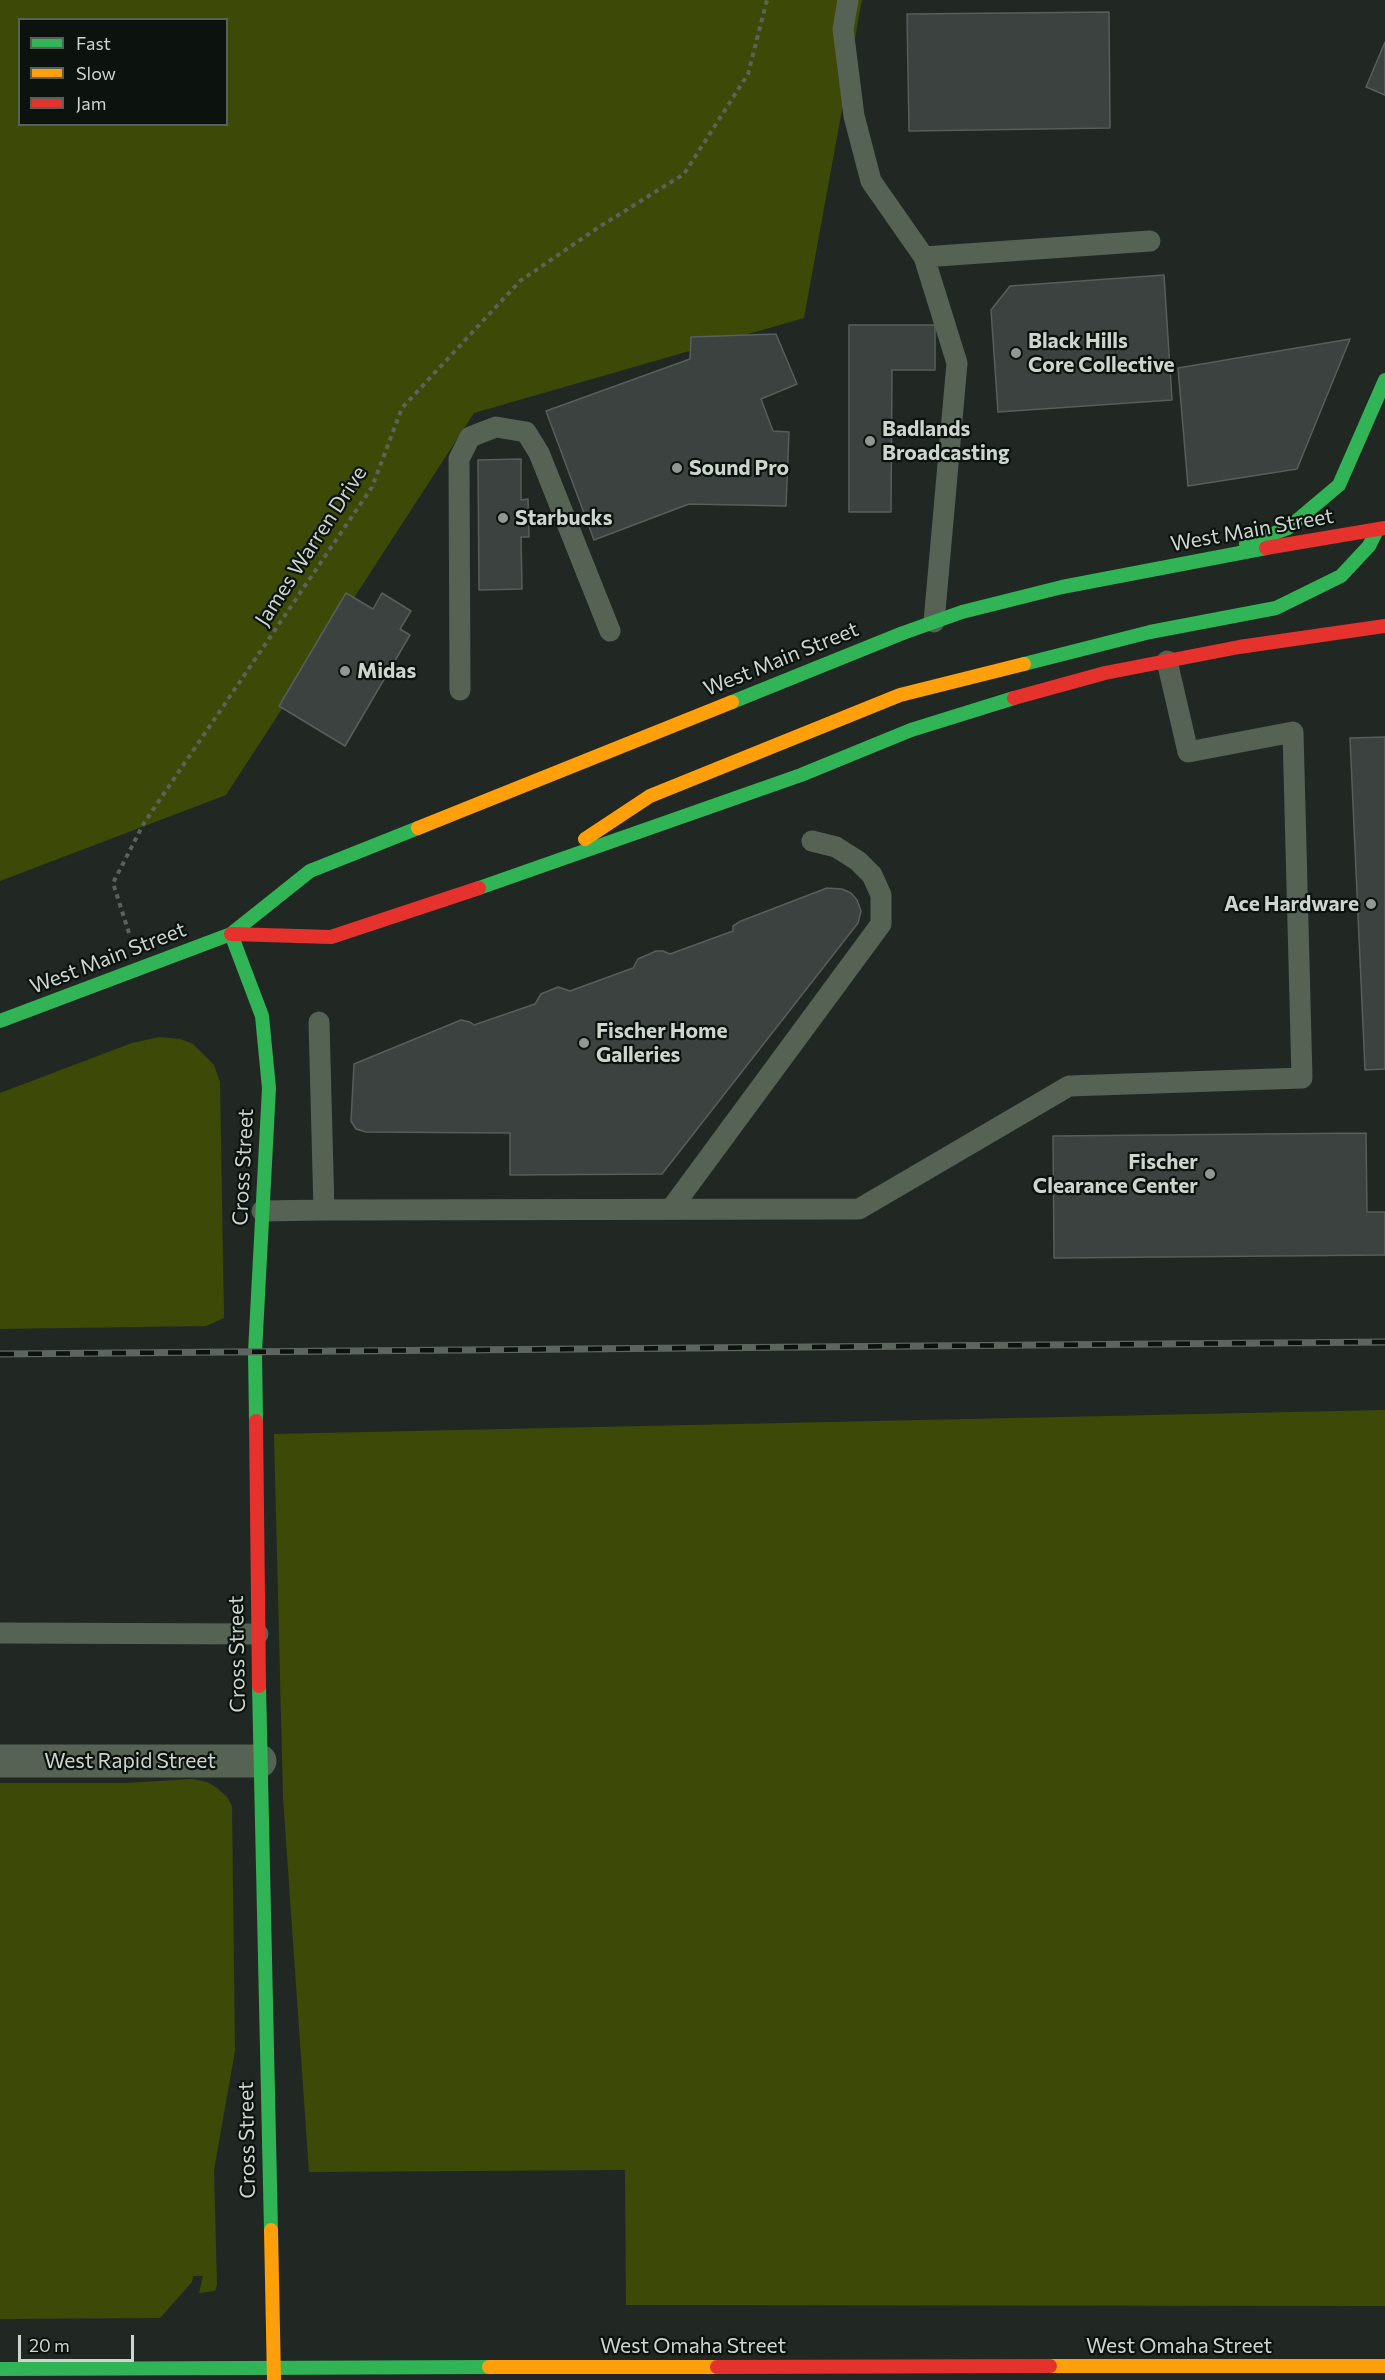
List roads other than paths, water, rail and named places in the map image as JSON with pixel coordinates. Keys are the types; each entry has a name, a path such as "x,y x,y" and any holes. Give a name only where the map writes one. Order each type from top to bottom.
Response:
{"main road":[{"path":"1215,557 1288,528 1339,485 1385,380"},
{"path":"544,867 650,796 900,694 1150,632 1276,608 1341,576 1370,546 1381,529 1385,514"},
{"name":"West Main Street","path":"0,1021 231,934 310,871 742,696 962,612 1062,587 1215,557 1381,529"},
{"name":"West Main Street","path":"231,934 331,937 544,867 801,775 931,723 980,707 1105,673 1239,646 1385,626"},
{"name":"Cross Street","path":"231,934 262,1016 269,1088 255,1352 260,1761 274,2373"},
{"name":"West Omaha Street","path":"0,2369 274,2373 1385,2366"}],"street":[{"name":"West Rapid Street","path":"0,1761 260,1761"}],"lane":[{"path":"848,0 843,29 854,116 871,181 924,257 957,363 934,622"},
{"path":"924,257 1150,241"},
{"path":"460,690 459,459 470,437 479,433 496,427 526,432 540,453 610,631"},
{"path":"262,1211 859,1209 1069,1086 1302,1078 1293,732 1188,752 1167,661"},
{"path":"671,1209 881,924 881,895 872,876 858,861 836,847 812,842"},
{"path":"319,1022 324,1210"},
{"path":"0,1633 258,1634"}],"railway":[{"path":"0,1354 1385,1342"}],"place":[{"name":"Black Hills Core Collective","path":"1016,353"},
{"name":"Badlands Broadcasting","path":"870,441"},
{"name":"Sound Pro","path":"677,468"},
{"name":"Starbucks","path":"503,518"},
{"name":"Midas","path":"345,671"},
{"name":"Ace Hardware","path":"1371,904"},
{"name":"Fischer Home Galleries","path":"584,1043"},
{"name":"Fischer Clearance Center","path":"1210,1174"}]}
